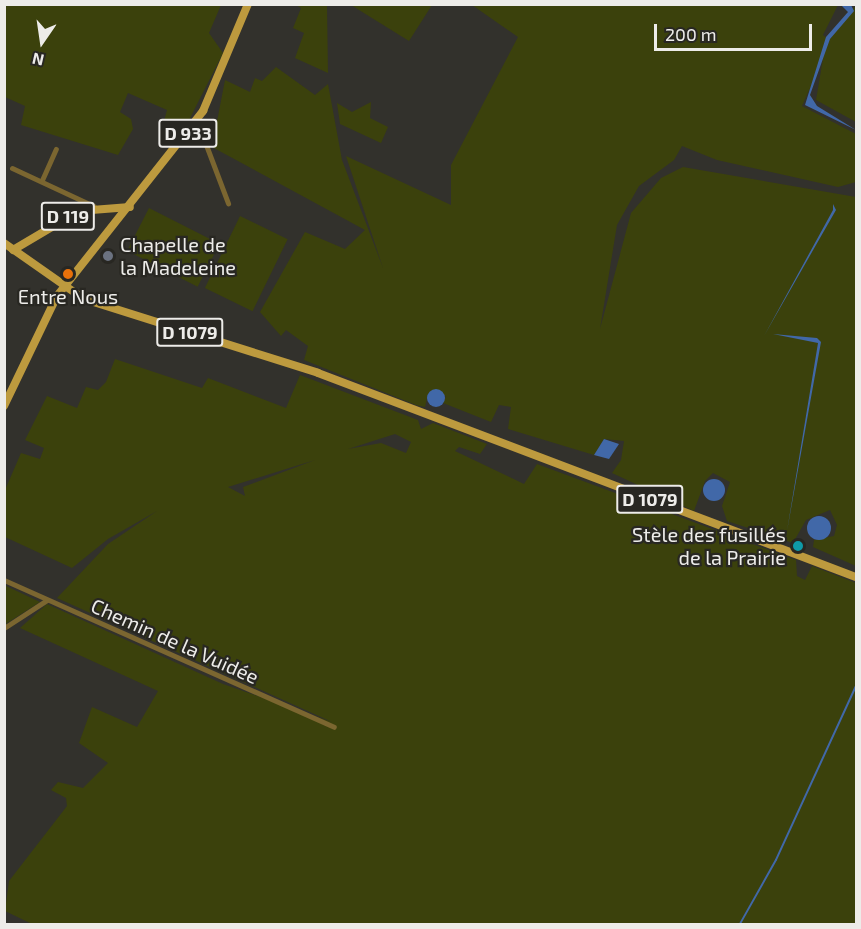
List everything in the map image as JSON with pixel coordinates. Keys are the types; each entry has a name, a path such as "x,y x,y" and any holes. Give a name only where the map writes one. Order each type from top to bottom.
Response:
{"main road":[{"name":"D 933","path":"4,406 49,308 77,276 197,121 220,78 248,4"},
{"name":"D 119","path":"13,250 94,206 129,207"},
{"name":"D 1079","path":"4,243 79,297 301,367 856,577"},
{"path":"77,276 79,297"}],"street":[{"path":"197,121 202,129 228,203"},
{"path":"42,180 56,149"},
{"path":"12,168 94,206"},
{"name":"Chemin de la Vuidée","path":"4,580 334,727"},
{"path":"4,628 48,600"}],"green space":[{"path":"5,5 221,5 209,33 223,53 184,130 164,121 167,110 128,93 120,112 131,119 133,129 118,155 21,125 25,106 5,97"},
{"path":"296,5 327,5 328,73 295,58 304,33 293,28 301,8"},
{"path":"351,5 432,5 409,41"},
{"path":"472,5 838,5 823,35 829,40 856,5 856,122 816,100 823,59 802,106 856,134 856,182 838,187 717,160 682,146 674,160 639,186 617,225 600,329 631,213 661,178 683,167 856,197 856,566 813,547 814,540 834,536 837,525 830,510 806,520 793,543 727,521 722,506 730,482 713,473 705,481 694,511 612,473 621,460 624,441 604,439 594,455 508,429 511,407 499,405 491,422 443,403 446,396 428,394 425,407 416,405 304,360 308,346 286,330 281,336 260,312 305,232 345,249 365,230 212,147 225,80 250,92 255,78 262,81 276,67 315,95 328,84 342,160 383,268 346,156 451,205 451,165 518,37"},
{"path":"371,102 370,118 388,127 381,143 340,124 337,103 352,112"},
{"path":"149,208 219,244 198,287 127,251"},
{"path":"240,216 288,239 253,311 205,288"},
{"path":"115,359 202,388 208,378 286,408 300,375 418,420 421,429 433,423 487,444 480,454 459,447 455,451 524,484 537,464 796,560 797,576 805,580 812,566 856,583 856,924 32,924 5,911 9,881 67,806 66,798 51,790 58,782 83,788 108,763 79,743 92,707 137,727 158,691 20,628 47,604 223,684 332,722 57,598 108,544 157,511 108,539 72,568 5,537 5,490 21,453 40,459 44,448 25,440 47,396 77,408 86,387 98,390 106,382","holes":["395,434 411,442 406,453 381,443 348,449","315,460 243,487 245,496 228,487"]},
{"path":"4,585 40,602 4,625"}],"water":[{"path":"841,5 851,5 854,11 830,39 810,95 817,106 856,130 805,105 826,37 848,12"},
{"path":"833,204 836,210 764,336 833,210"},
{"path":"773,334 817,338 821,342 787,531 818,343"},
{"path":"436,389 442,392 445,398 442,404 436,407 430,404 427,398 430,392"},
{"path":"604,439 619,444 609,459 594,455"},
{"path":"714,479 722,482 725,490 722,498 714,501 706,498 703,490 706,482"},
{"path":"819,516 828,519 831,528 828,537 819,540 810,537 807,528 810,519"}],"waterway":[{"path":"740,924 776,860 856,686"}],"place":[{"name":"Chapelle de la Madeleine","path":"108,256"},
{"name":"Entre Nous","path":"68,274"},
{"name":"Stèle des fusillés de la Prairie","path":"798,546"}]}
